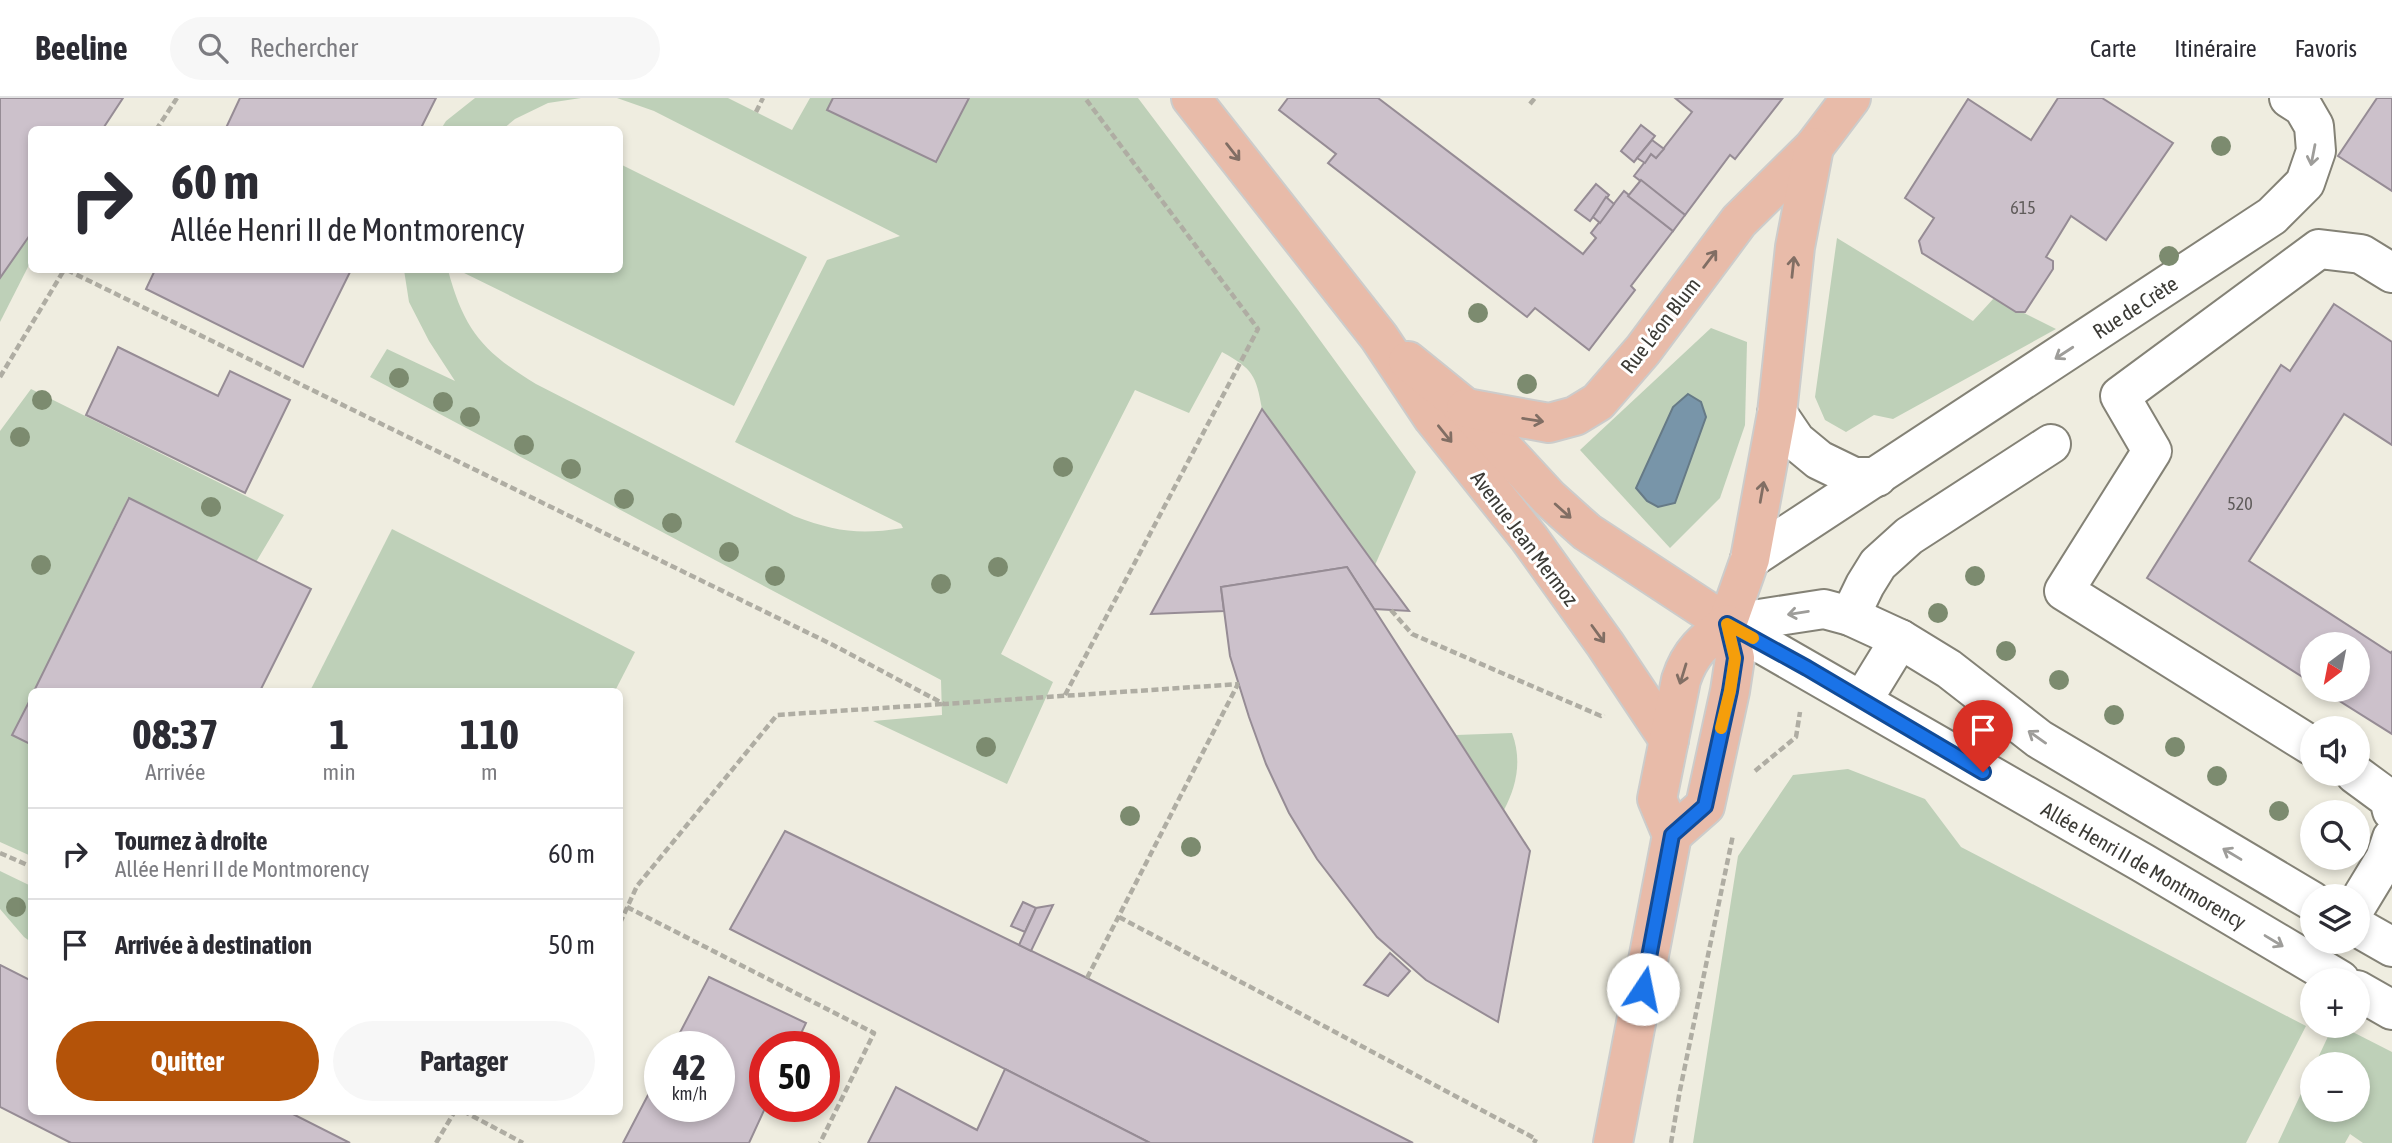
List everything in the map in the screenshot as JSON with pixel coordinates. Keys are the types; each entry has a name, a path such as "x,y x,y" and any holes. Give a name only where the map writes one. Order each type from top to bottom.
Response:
{"main road":[{"name":"Avenue Jean Mermoz","path":"1191,98 1379,337 1433,418 1528,538 1669,740"},
{"name":"Rue Léon Blum","path":"1466,408 1549,423 1575,416 1598,402 1643,350 1739,220 1814,146 1851,98"},
{"name":"Rue Léon Blum","path":"1727,624 1750,559 1777,413 1795,247 1814,146"},
{"name":"Avenue Jean Mermoz","path":"1379,337 1466,408 1549,498 1587,532 1727,624"},
{"path":"1613,1143 1672,835 1657,799 1681,680 1687,661 1704,641 1727,624 1735,658 1705,806 1672,835"}],"street":[{"name":"Rue de Crète","path":"1750,559 2272,216 2305,183 2316,151 2314,126 2303,107 2289,98"},
{"path":"2300,738 2064,591 2152,451 2120,396 2319,249 2361,254 2392,273"},
{"path":"1777,413 1796,441 1819,460 1854,477 1877,477"},
{"path":"1850,615 1878,564 1909,536 2051,444"},
{"path":"1727,624 1824,609 1850,615 1900,639 1949,669 2039,739 2300,894"},
{"name":"Allée Henri II de Montmorency","path":"1727,624 1807,668 2319,968"},
{"path":"1862,701 1900,639"},
{"path":"2370,785 2389,799 2392,811"},
{"path":"2370,884 2385,859 2392,838"},
{"path":"2370,934 2392,947"},
{"path":"2370,997 2392,1010"}],"path":[{"path":"159,126 177,98"},
{"path":"756,112 763,98"},
{"path":"1065,695 1258,329 1084,98"},
{"path":"1530,104 1535,98"},
{"path":"0,377 64,273"},
{"path":"72,273 833,645 944,704"},
{"path":"1391,610 1412,634 1601,716 1617,706 1631,682"},
{"path":"1753,773 1796,737 1807,668"},
{"path":"623,916 637,886 777,715 1239,684 1087,978"},
{"path":"1671,1143 1679,1090 1734,835"},
{"path":"0,853 28,865"},
{"path":"627,907 874,1033 820,1143"},
{"path":"1119,917 1536,1139 1534,1143"},
{"path":"436,1143 453,1115"},
{"path":"470,1115 523,1143"}],"green space":[{"path":"475,98 581,98 548,103 507,126 443,126"},
{"path":"617,98 728,98 792,130 810,98 833,98 828,110 936,162 969,98 1138,98 1416,472 1375,565 1262,409 1258,388 1251,374 1240,363 1222,352 1189,413 1135,390 1001,654 1053,682 1007,784 873,721 942,715 941,680 370,377 387,349 455,381 429,341 409,302 404,273 449,273 461,309 478,338 502,361 536,384 794,516 848,531 903,528 901,524 735,442 827,260 900,236 654,111"},
{"path":"623,165 807,257 734,406 464,273 623,273"},
{"path":"27,238 28,267 0,322 0,278"},
{"path":"1837,238 1973,321 1994,298 2056,329 1893,419 1874,415 1846,432 1825,420 1815,397"},
{"path":"1711,328 1747,342 1745,425 1720,498 1670,548 1580,450"},
{"path":"31,389 284,515 256,562 128,498 35,688 28,688 28,702 13,735 28,743 28,855 0,842 0,431"},
{"path":"392,529 635,652 617,688 312,688"},
{"path":"1512,733 1517,753 1517,772 1504,810 1456,735"},
{"path":"1848,769 1925,799 1961,847 2300,1023 2300,1038 2246,1143 1693,1143 1738,856 1793,775"},
{"path":"0,871 28,885 28,940 24,937 0,909"},
{"path":"2327,1038 2365,1038 2392,1052 2392,1143 2363,1143 2350,1134 2345,1143 2278,1143 2300,1096 2300,1122 2370,1122 2370,1052 2321,1052"}],"water":[{"path":"1688,394 1701,402 1706,417 1675,503 1658,507 1647,501 1636,488 1673,407"}],"building":[{"path":"0,98 123,98 105,126 28,126 28,238 0,278"},
{"path":"240,98 436,98 422,126 227,126"},
{"path":"833,98 969,98 936,162 827,110"},
{"path":"1288,98 1378,98 1583,254 1596,238 1591,233 1624,191 1673,231 1631,286 1635,290 1589,350 1535,308 1527,317 1328,163 1336,154 1279,110"},
{"path":"1675,98 1782,99 1735,159 1730,155 1685,215 1634,176 1651,154 1656,158 1692,112"},
{"path":"2058,98 2102,98 2173,143 2106,240 2071,216 2046,257 2053,261 2053,269 2025,312 2016,312 1922,253 1919,241 1934,218 1905,198 1968,99 2031,140"},
{"path":"2377,98 2392,98 2392,191 2338,156"},
{"path":"1641,125 1655,136 1634,162 1621,151"},
{"path":"1652,140 1664,149 1656,158 1651,154 1645,163 1637,158"},
{"path":"1641,180 1685,215 1673,231 1628,196"},
{"path":"1596,184 1609,195 1590,221 1575,210"},
{"path":"1606,197 1614,204 1600,223 1593,217"},
{"path":"154,273 350,273 303,367 146,289"},
{"path":"2334,304 2392,342 2392,445 2344,414 2249,561 2359,632 2300,632 2300,675 2147,578 2281,365 2290,371"},
{"path":"118,347 218,396 230,371 290,400 245,493 86,415"},
{"path":"1262,409 1409,611 1374,609 1347,567 1221,587 1224,611 1151,614"},
{"path":"129,498 311,589 262,688 35,688"},
{"path":"1347,567 1530,851 1498,1022 1426,980 1377,937 1317,859 1289,813 1266,764 1249,717 1230,656 1221,587"},
{"path":"2370,639 2391,653 2392,651 2392,734 2370,720 2370,716 2363,716 2341,702 2370,702"},
{"path":"28,704 28,743 12,735"},
{"path":"785,831 1087,978 1413,1143 1150,1143 730,929"},
{"path":"1023,902 1036,908 1025,932 1011,926"},
{"path":"1053,905 1031,951 1019,945 1036,908"},
{"path":"1390,953 1410,971 1388,996 1364,985"},
{"path":"0,965 28,979 28,1115 295,1115 350,1143 71,1143 0,1107"},
{"path":"709,977 806,1023 802,1031 749,1031 749,1122 759,1122 749,1143 623,1143 644,1103 644,1122 735,1122 735,1031 681,1031"},
{"path":"1005,1069 1150,1143 868,1143 896,1087 977,1130"}],"slow traffic":[{"path":"1721,728 1735,658 1727,624 1753,638"}],"route":[{"path":"1643,989 1672,835 1705,806 1735,658 1727,624 1983,772"}]}
